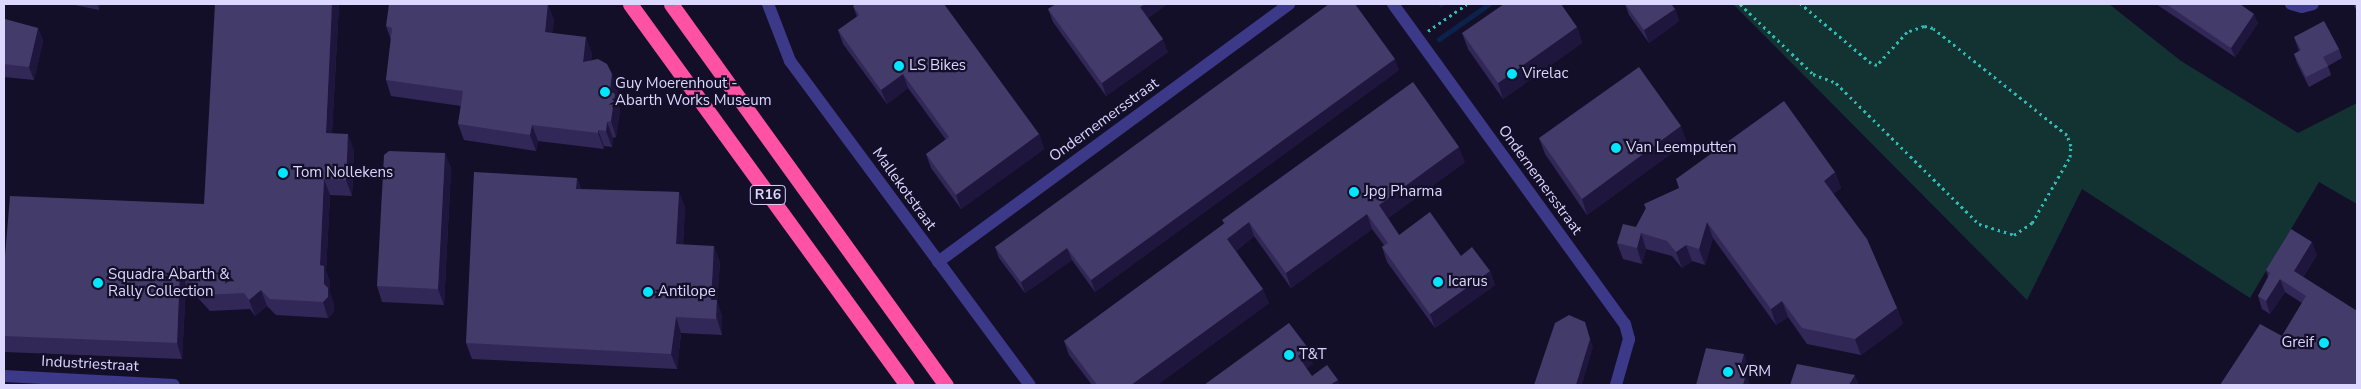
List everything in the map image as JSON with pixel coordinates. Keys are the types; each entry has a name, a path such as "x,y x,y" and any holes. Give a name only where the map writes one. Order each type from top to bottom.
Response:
{"highway":[{"name":"R16","path":"630,4 907,385"},
{"name":"R16","path":"671,4 946,385"}],"street":[{"name":"Mallekotstraat","path":"768,4 790,61 1030,385"},
{"name":"Ondernemersstraat","path":"938,262 1289,4"},
{"name":"Ondernemersstraat","path":"1393,4 1625,324 1629,340 1616,385"},
{"path":"2291,4 2302,6 2313,4"},
{"name":"Industriestraat","path":"4,376 174,385"}],"path":[{"path":"1417,38 1467,4"},
{"path":"1740,4 1813,74 1836,83 1980,224 2014,235 2032,223 2070,157 2071,146 2067,135 1933,28 1924,26 1907,32 1877,65 1871,64 1802,4"}],"green space":[{"path":"1733,4 2109,4 2181,61 2298,133 2357,103 2357,204 2319,182 2250,298 2082,189 2027,300"}],"building":[{"path":"215,4 332,4 326,133 348,134 346,180 324,179 320,265 324,266 324,284 328,288 328,297 323,302 270,299 261,290 249,300 244,293 204,295 180,269 177,343 4,336 4,268 10,196 204,204"},
{"path":"389,4 548,4 545,32 586,37 583,62 598,59 607,64 612,74 610,91 615,94 611,121 607,122 606,131 598,130 598,133 532,125 530,135 458,124 463,91 386,80 392,28 386,26"},
{"path":"856,4 944,4 1039,134 956,195 926,154 949,137 903,74 881,90 838,30 859,15 853,6"},
{"path":"1056,4 1145,4 1140,7 1163,39 1102,83 1048,9"},
{"path":"1329,4 1355,4 1395,59 1091,280 1067,248 1021,282 995,247"},
{"name":"Virelac","path":"1504,4 1561,4 1577,27 1498,83 1462,33"},
{"path":"1625,4 1671,4 1675,9 1644,30"},
{"path":"2166,4 2240,4 2254,14 2231,48"},
{"path":"5,19 38,28 29,67 4,64"},
{"path":"2324,21 2339,49 2323,57 2328,66 2306,77 2294,54 2301,50 2294,37"},
{"name":"Van Leemputten","path":"1639,67 1681,126 1582,199 1539,138"},
{"path":"1413,82 1459,147 1379,205 1399,235 1430,212 1461,256 1472,247 1490,271 1430,314 1382,247 1388,243 1367,214 1286,273 1249,222 1227,239 1263,289 1131,385 1097,385 1064,341 1225,223 1222,220"},
{"path":"1784,101 1835,172 1824,181 1867,239 1897,308 1855,339 1802,328 1782,301 1771,309 1707,222 1699,249 1686,245 1676,252 1667,241 1641,233 1637,248 1617,243 1623,224 1636,227 1646,208 1644,204 1679,188 1676,179"},
{"path":"389,151 445,153 438,289 377,286 384,155"},
{"path":"474,172 577,178 576,189 679,192 676,244 714,246 711,300 717,300 716,319 676,317 671,354 466,343"},
{"name":"Greif","path":"2291,229 2312,242 2294,271 2357,311 2357,385 2220,385 2260,324 2282,336 2306,296 2280,279 2266,301 2258,296 2270,273 2266,270"},
{"path":"1569,315 1585,322 1590,339 1576,385 1534,385 1555,323"},
{"path":"1289,323 1308,348 1298,356 1312,376 1327,365 1338,380 1330,385 1204,385"},
{"path":"1706,348 1744,354 1739,372 1746,375 1743,385 1696,385"},
{"path":"1797,364 1855,375 1849,385 1790,385"}],"waterway":[{"path":"1439,39 1489,4"}],"place":[{"name":"LS Bikes","path":"899,66"},
{"name":"Virelac","path":"1512,74"},
{"name":"Guy Moerenhout - Abarth Works Museum","path":"605,92"},
{"name":"Van Leemputten","path":"1616,148"},
{"name":"Tom Nollekens","path":"283,173"},
{"name":"Jpg Pharma","path":"1354,192"},
{"name":"Icarus","path":"1438,282"},
{"name":"Squadra Abarth & Rally Collection","path":"98,283"},
{"name":"Antilope","path":"648,292"},
{"name":"Greif","path":"2324,343"},
{"name":"T&T","path":"1289,355"},
{"name":"VRM","path":"1728,372"}]}
